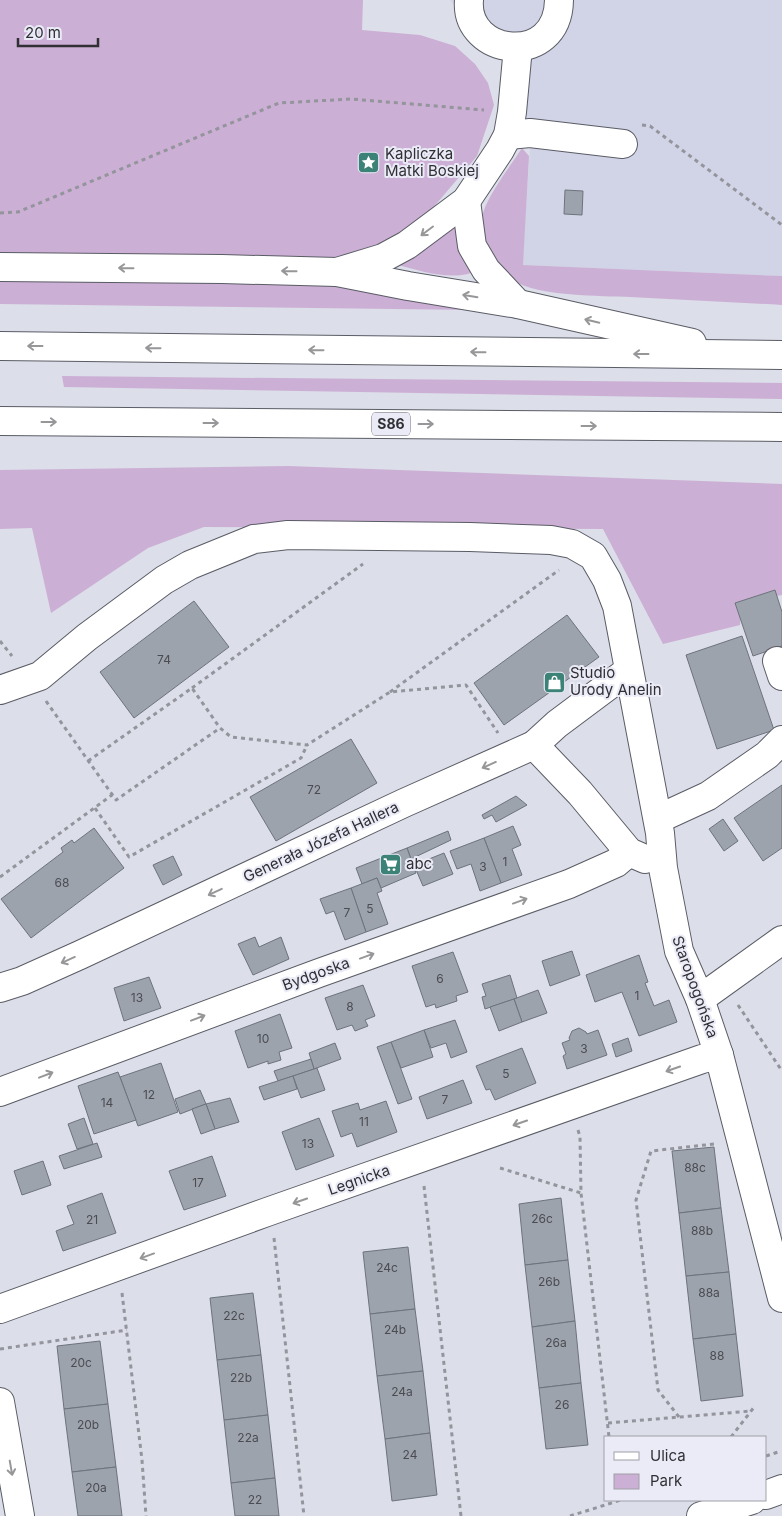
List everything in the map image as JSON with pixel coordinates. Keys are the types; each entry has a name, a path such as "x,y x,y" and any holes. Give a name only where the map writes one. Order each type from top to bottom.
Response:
{"main road":[{"path":"469,0 472,18 479,31 490,40 504,46 518,47 532,44 545,36 554,24 559,10 559,0"},
{"path":"338,272 384,258 407,245 466,201 500,150 510,124 518,47"},
{"path":"510,124 530,133 632,134"},
{"path":"466,201 472,246 486,270 518,304"},
{"path":"0,267 338,272 408,286 518,304 742,354"},
{"path":"0,346 782,355"},
{"name":"S86","path":"0,421 782,427"},
{"name":"Staropogońska","path":"0,690 40,676 87,637 164,580 190,565 254,539 288,535 470,536 551,540 572,544 593,556 607,580 617,606 658,819 663,868 679,951 700,999 719,1055 782,1298"},
{"name":"Generała Józefa Hallera","path":"0,988 22,981 80,955 523,749 628,671"},
{"path":"658,819 708,796 767,755 782,740"},
{"path":"523,749 580,792 629,852 663,868"},
{"name":"Bydgoska","path":"0,1092 319,973 569,884 616,863 629,852"},
{"path":"700,999 782,940"},
{"name":"Legnicka","path":"0,1309 267,1212 702,1059 719,1055"},
{"path":"0,1402 20,1516"},
{"path":"767,1495 782,1490"},
{"path":"701,1516 749,1501"}],"path":[{"path":"0,213 18,212 278,103 351,99 510,124"},
{"path":"632,134 650,126 782,225"},
{"path":"88,761 364,564"},
{"path":"95,808 129,858 301,758 307,745 390,692 560,568 550,568"},
{"path":"0,641 31,679 116,800 220,728"},
{"path":"390,692 466,684 523,749"},
{"path":"192,688 220,728 231,738 307,745"},
{"path":"0,877 112,795"},
{"path":"738,1005 782,1071"},
{"path":"570,1106 580,1137 581,1193 609,1436"},
{"path":"679,1417 658,1390 636,1200 651,1151 722,1143"},
{"path":"418,1159 422,1169 462,1516"},
{"path":"500,1168 581,1193"},
{"path":"267,1212 276,1246 304,1516"},
{"path":"119,1266 146,1516"},
{"path":"0,1349 127,1330"},
{"path":"732,1436 756,1406"},
{"path":"608,1423 751,1411"},
{"path":"767,1456 778,1452"},
{"path":"570,1516 616,1501"}],"shaded area":[{"path":"450,0 782,0 782,276 522,265 530,150 504,63"}],"green space":[{"path":"0,0 363,0 362,30 420,35 455,46 475,64 488,83 494,105 477,156 426,216 391,243 343,259 0,254"},
{"path":"522,148 529,156 523,265 782,276 782,305 570,294 538,290 515,281 502,270 491,254 484,237 482,220 483,212 492,194"},
{"path":"457,223 460,253 471,273 453,276 425,272 398,265"},
{"path":"0,278 329,285 442,297 473,310 0,304"},
{"path":"62,376 782,383 782,399 64,387"},
{"path":"288,466 782,484 782,595 742,602 740,625 663,644 603,529 204,527 148,548 51,613 32,528 0,529 0,470"}],"building":[{"path":"565,190 583,191 582,215 564,214"},
{"path":"775,590 782,612 782,646 753,656 735,603"},
{"path":"194,601 229,647 134,718 100,672"},
{"path":"567,615 599,657 504,725 474,683"},
{"path":"742,636 774,730 717,749 686,655"},
{"path":"351,739 377,783 276,841 250,797"},
{"path":"782,785 782,848 763,861 734,818"},
{"path":"516,796 527,805 496,822 492,815 484,819 482,815"},
{"path":"723,819 738,841 724,851 709,829"},
{"path":"513,826 521,845 512,849 522,875 501,883 484,838"},
{"path":"94,828 124,868 31,938 1,899 63,852 61,848 72,840 74,843"},
{"path":"448,831 451,840 411,859 407,848"},
{"path":"484,838 501,883 480,891 471,864 457,869 450,851"},
{"name":"abc","path":"407,848 416,873 381,888 377,878 362,884 356,868"},
{"path":"444,853 453,874 423,886 414,865"},
{"path":"173,856 182,875 163,885 153,865"},
{"path":"377,878 382,891 377,893 388,924 366,932 351,888"},
{"path":"351,888 366,932 345,940 334,911 326,914 320,899"},
{"path":"255,937 259,947 281,937 289,959 253,975 238,944"},
{"path":"572,951 580,975 550,986 542,961"},
{"path":"453,952 468,992 456,996 457,1001 436,1008 435,1004 426,1007 412,966"},
{"path":"639,955 648,982 645,983 654,1006 669,1000 677,1022 639,1036 622,992 595,1002 586,975"},
{"path":"510,975 517,998 485,1009 482,997 486,996 482,984"},
{"path":"149,977 161,1008 124,1021 114,988"},
{"path":"363,985 375,1016 365,1020 368,1026 355,1031 352,1025 337,1030 325,998"},
{"path":"538,990 547,1013 522,1022 514,999"},
{"path":"514,999 522,1022 499,1031 490,1007"},
{"path":"280,1014 292,1048 279,1052 281,1060 268,1064 268,1061 248,1068 235,1031"},
{"path":"455,1020 467,1052 451,1058 446,1043 431,1048 424,1030"},
{"path":"579,1028 587,1034 598,1030 607,1055 567,1069 563,1056 566,1054 562,1043 570,1040 572,1031"},
{"path":"424,1030 433,1057 401,1068 391,1042"},
{"path":"628,1038 632,1051 616,1057 612,1044"},
{"path":"391,1042 412,1099 398,1104 377,1047"},
{"path":"335,1043 341,1059 314,1069 309,1053"},
{"path":"522,1048 536,1083 495,1100 490,1089 486,1090 476,1066"},
{"path":"311,1059 314,1069 278,1081 274,1071"},
{"path":"161,1063 178,1112 138,1126 120,1077"},
{"path":"317,1068 325,1090 301,1098 293,1076"},
{"path":"118,1072 136,1120 94,1134 78,1086"},
{"path":"293,1076 297,1089 264,1100 259,1087"},
{"path":"463,1080 472,1103 427,1119 419,1097"},
{"path":"200,1090 206,1104 180,1114 175,1099"},
{"path":"230,1098 239,1122 215,1129 206,1104"},
{"path":"386,1101 397,1132 357,1147 352,1133 341,1137 332,1111 358,1103 360,1110"},
{"path":"206,1104 215,1129 201,1134 192,1109"},
{"path":"84,1118 93,1144 77,1149 68,1124"},
{"path":"319,1118 334,1156 296,1170 282,1132"},
{"path":"97,1143 102,1157 64,1169 59,1156"},
{"path":"714,1147 721,1208 679,1213 672,1151"},
{"path":"212,1156 226,1196 184,1210 169,1171"},
{"path":"43,1161 51,1185 22,1195 14,1171"},
{"path":"102,1193 116,1233 63,1251 56,1231 74,1224 67,1206"},
{"path":"561,1198 568,1260 525,1265 519,1204"},
{"path":"721,1208 729,1272 686,1276 679,1213"},
{"path":"408,1247 415,1309 370,1314 363,1252"},
{"path":"568,1260 575,1321 532,1327 525,1265"},
{"path":"729,1272 736,1334 693,1339 686,1276"},
{"path":"253,1293 261,1355 217,1360 210,1298"},
{"path":"415,1309 423,1371 377,1376 370,1314"},
{"path":"575,1321 581,1383 539,1388 532,1327"},
{"path":"736,1334 743,1396 701,1401 693,1339"},
{"path":"100,1341 108,1404 64,1409 57,1346"},
{"path":"261,1355 268,1415 224,1420 217,1360"},
{"path":"423,1371 430,1433 385,1439 377,1376"},
{"path":"581,1383 588,1445 546,1449 539,1388"},
{"path":"108,1404 116,1467 72,1472 64,1409"},
{"path":"268,1415 275,1478 231,1483 224,1420"},
{"path":"430,1433 437,1495 392,1501 385,1439"},
{"path":"116,1467 122,1516 78,1516 72,1472"},
{"path":"275,1478 279,1516 235,1516 231,1483"}],"place":[{"name":"Kapliczka Matki Boskiej","path":"369,163"},
{"name":"Studio Urody Anelin","path":"554,682"},
{"name":"abc","path":"390,864"}]}
